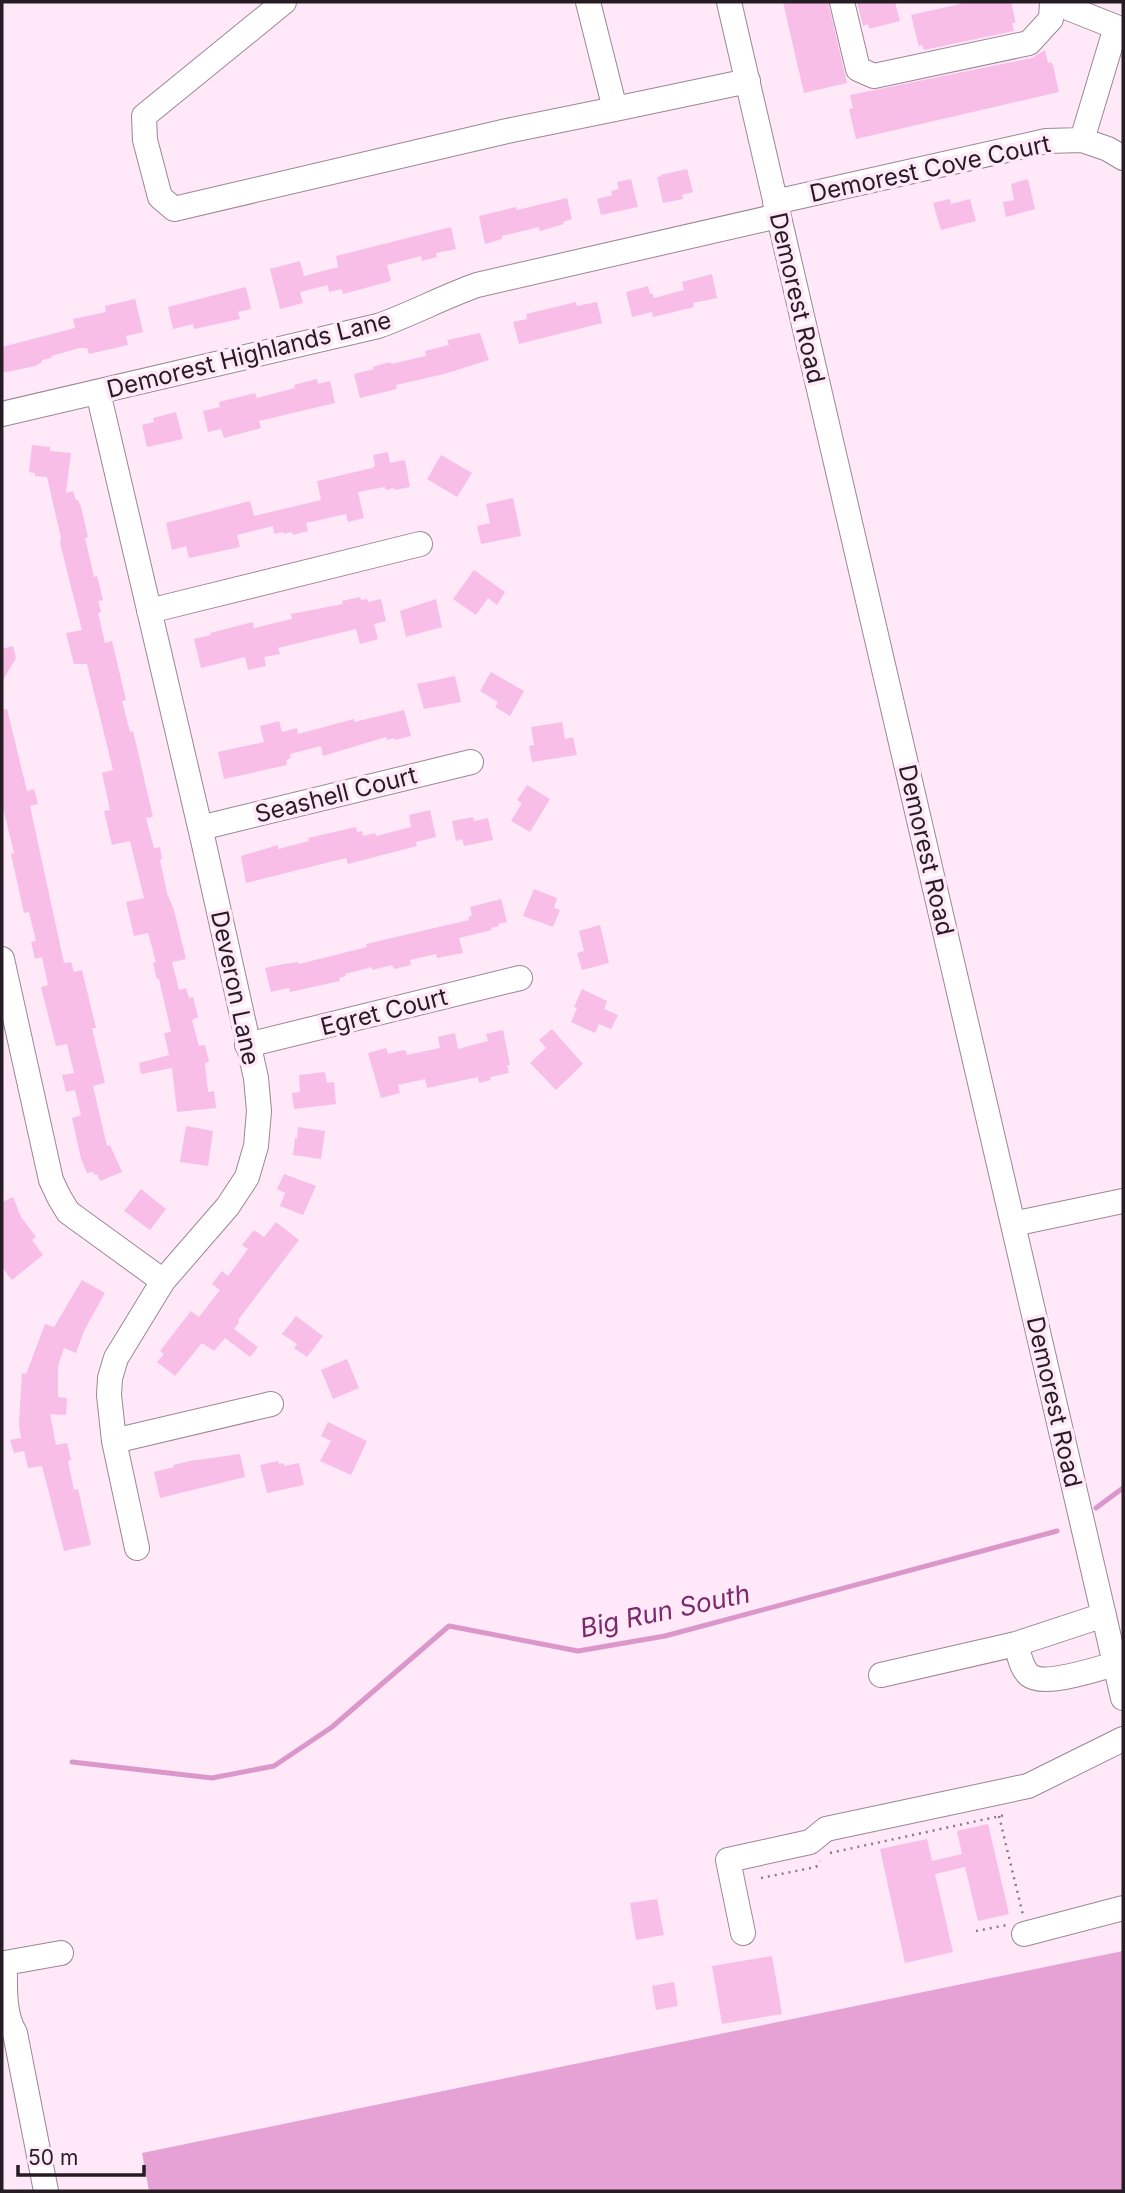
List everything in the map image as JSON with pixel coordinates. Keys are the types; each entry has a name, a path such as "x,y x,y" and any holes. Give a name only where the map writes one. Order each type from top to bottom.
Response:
{"street":[{"path":"284,2 144,116 145,140 160,197 174,209 506,131 748,81"},
{"path":"588,2 615,109"},
{"name":"Demorest Road","path":"729,2 1123,1698"},
{"path":"842,2 858,69 874,76 1029,43 1051,19 1053,2 1120,29 1082,140"},
{"name":"Demorest Cove Court","path":"776,209 1046,141 1082,140 1108,149 1123,158"},
{"name":"Demorest Highlands Lane","path":"2,414 378,326 477,285 776,209"},
{"name":"Deveron Lane","path":"98,392 256,1078 259,1111 256,1146 247,1177 228,1206 163,1281 116,1358 110,1378 114,1441 137,1548"},
{"path":"149,611 420,544"},
{"name":"Seashell Court","path":"200,828 471,762"},
{"path":"2,959 51,1180 58,1197 68,1212 163,1281"},
{"name":"Egret Court","path":"247,1045 520,978"},
{"path":"1013,1224 1123,1201"},
{"path":"114,1441 271,1404"},
{"path":"881,1675 1016,1644 1104,1615"},
{"path":"1016,1644 1028,1675 1038,1679 1056,1678 1115,1664"},
{"path":"743,1933 728,1860 810,1842 827,1829 1028,1786 1123,1739"},
{"path":"1020,1926 1123,1908"},
{"path":"46,2191 15,2033 7,2029 5,1963 61,1953"}],"path":[{"path":"976,1931 1020,1926 998,1815"},
{"path":"761,1878 816,1867 824,1855 1005,1815"},
{"path":"910,1834 912,1842"}],"shaded area":[{"path":"1123,1951 1123,2191 149,2191 142,2153"}],"building":[{"path":"783,2 828,2 847,83 804,93"},
{"path":"857,2 895,2 900,21 872,28 869,28 868,24 863,26"},
{"path":"969,2 1011,2 1015,19 1015,23 1012,23 1014,31 924,50 922,45 919,46 911,15"},
{"path":"1045,50 1048,63 1053,65 1059,92 856,139 849,109 853,108 850,95 1032,58"},
{"path":"687,169 693,192 682,195 683,199 663,203 657,177"},
{"path":"631,179 638,207 601,215 597,199 612,195 611,191 619,189 617,182"},
{"path":"1028,179 1035,209 1006,217 1003,202 1014,200 1011,184"},
{"path":"567,198 572,219 563,222 564,224 540,231 539,227 502,236 502,239 485,244 479,216"},
{"path":"950,199 951,204 970,199 976,221 941,230 933,203"},
{"path":"451,227 456,249 436,253 437,257 422,261 421,256 387,265 391,281 343,294 342,289 329,292 328,285 300,292 303,303 280,309 270,269 300,261 304,276 338,267 336,256"},
{"path":"712,274 717,298 653,317 652,312 632,317 626,292 648,286 654,298 684,290 682,282"},
{"path":"246,287 251,309 238,312 240,319 194,329 193,324 173,329 168,307"},
{"path":"135,299 143,332 126,336 128,345 89,354 87,348 80,348 51,356 52,358 42,360 35,366 2,373 2,347 75,328 73,319 106,312 105,306"},
{"path":"576,302 577,306 597,302 602,323 519,344 513,322 527,319 526,314"},
{"path":"480,333 489,360 396,385 397,389 360,398 354,374 382,364 426,356 425,351 449,345 447,340"},
{"path":"317,379 318,384 330,381 335,403 259,421 261,428 224,438 221,429 208,432 203,411 220,407 219,402 255,393 257,398"},
{"path":"176,412 183,439 147,447 142,425 154,422 153,418"},
{"path":"32,445 50,447 50,451 71,453 66,493 73,491 81,507 94,577 97,576 103,600 98,601 101,612 98,613 105,643 112,641 126,700 122,701 130,732 133,731 153,817 146,818 154,848 160,847 167,893 186,959 172,962 179,990 186,988 189,998 193,997 198,1017 192,1020 199,1046 205,1045 209,1062 205,1063 208,1092 214,1091 216,1108 177,1112 172,1068 141,1074 139,1063 169,1055 164,1033 171,1032 148,933 134,936 126,902 144,898 130,841 112,845 104,811 110,810 102,773 113,770 87,664 74,664 66,633 82,630 47,477 35,476 35,473 29,472"},
{"path":"388,452 390,463 405,460 410,487 386,490 385,487 358,492 364,518 348,522 346,514 306,523 308,531 293,535 292,532 274,534 273,526 237,535 240,547 189,558 186,546 172,550 166,523 250,501 254,516 321,500 317,481 372,468 375,466 373,455"},
{"path":"441,455 472,473 457,497 427,479"},
{"path":"513,498 521,536 481,544 477,526 490,523 486,504"},
{"path":"474,570 505,592 497,605 488,598 476,615 453,599"},
{"path":"360,597 368,602 381,599 386,621 374,624 378,639 360,644 356,629 278,648 280,654 264,657 266,666 248,670 245,657 201,668 194,639 253,622 254,628 292,619 291,614 343,604 342,601"},
{"path":"436,599 442,627 406,637 400,611"},
{"path":"13,646 16,658 2,682 2,649"},
{"path":"491,672 524,691 510,716 495,707 498,702 480,691"},
{"path":"455,676 461,702 424,709 417,684"},
{"path":"7,709 27,791 34,789 38,804 30,806 64,963 71,962 74,972 82,970 96,1028 92,1028 105,1083 93,1086 107,1146 110,1145 122,1172 100,1181 97,1174 87,1173 81,1159 72,1118 81,1115 75,1090 66,1092 62,1075 74,1073 67,1044 56,1046 41,987 48,985 42,957 35,959 31,942 36,941 29,912 24,913 11,854 14,853 2,804 2,710"},
{"path":"404,710 411,736 395,740 387,740 386,737 323,756 321,746 290,754 291,758 286,760 287,765 224,779 218,752 264,742 260,726 279,721 282,732 297,728 298,734 354,719 354,722"},
{"path":"562,722 565,739 573,737 577,755 532,762 529,746 534,745 531,727"},
{"path":"527,785 550,799 530,832 511,821 522,803 517,800"},
{"path":"430,810 436,837 416,842 417,846 348,864 346,858 246,883 241,856 278,845 278,849 309,841 308,838 356,827 357,832 362,831 363,836 375,833 376,836 411,827 409,815"},
{"path":"473,817 474,821 488,818 493,840 464,846 462,839 456,841 452,821"},
{"path":"534,889 557,898 554,908 560,910 553,927 523,916"},
{"path":"501,899 507,922 498,924 499,926 491,928 492,930 459,938 463,953 437,958 436,954 410,960 411,965 394,969 392,965 372,970 372,967 345,974 346,976 339,978 340,981 290,992 289,988 271,992 265,968 298,962 299,964 367,947 366,944 469,920 469,916 472,916 470,907"},
{"path":"600,925 609,963 582,970 577,953 584,951 579,931"},
{"path":"582,989 607,1001 604,1009 618,1015 611,1029 599,1024 595,1033 571,1022"},
{"path":"552,1029 583,1064 556,1090 530,1063 546,1048 539,1040"},
{"path":"503,1030 509,1073 490,1077 491,1080 479,1083 478,1077 427,1088 425,1079 398,1085 400,1093 381,1098 368,1053 386,1048 388,1054 403,1050 407,1055 440,1048 438,1037 455,1033 458,1049 488,1041 486,1034"},
{"path":"325,1072 327,1083 334,1082 336,1104 294,1109 292,1093 300,1092 299,1075"},
{"path":"186,1126 213,1131 208,1166 180,1162"},
{"path":"298,1127 325,1131 321,1159 293,1155"},
{"path":"284,1174 316,1186 303,1215 280,1206 285,1193 277,1189"},
{"path":"141,1189 166,1209 150,1230 124,1211"},
{"path":"13,1197 21,1217 36,1237 32,1240 43,1255 12,1280 2,1267 2,1202"},
{"path":"276,1222 299,1240 234,1329 258,1347 250,1357 225,1338 214,1351 202,1343 175,1376 157,1362 164,1354 160,1351 191,1311 199,1317 220,1290 212,1284 222,1271 228,1276 248,1249 242,1245 254,1230 264,1237"},
{"path":"82,1280 105,1293 84,1331 76,1353 64,1348 58,1366 58,1397 67,1398 66,1415 50,1414 56,1445 67,1443 74,1490 78,1489 91,1545 64,1551 42,1466 28,1468 24,1451 14,1453 10,1440 21,1438 19,1424 22,1373 26,1374 45,1324 54,1327"},
{"path":"296,1316 323,1336 307,1357 294,1348 297,1344 282,1334"},
{"path":"347,1359 359,1388 333,1399 321,1370"},
{"path":"328,1422 367,1441 351,1475 320,1461 331,1441 321,1436"},
{"path":"240,1454 245,1477 160,1498 154,1472 190,1461"},
{"path":"278,1461 279,1464 284,1463 284,1466 299,1463 304,1485 267,1493 260,1465"},
{"path":"988,1824 1009,1914 978,1921 965,1867 935,1874 953,1952 905,1963 880,1849 927,1839 932,1861 962,1854 957,1831"},
{"path":"657,1899 664,1935 636,1940 630,1903"},
{"path":"772,1956 782,2014 722,2024 712,1966"},
{"path":"674,1982 678,2006 656,2010 652,1986"}],"waterway":[{"name":"Big Run South","path":"1096,1508 1123,1488"},
{"name":"Big Run South","path":"72,1762 212,1778 274,1766 332,1727 449,1626 578,1651 665,1636 1057,1531"}]}
